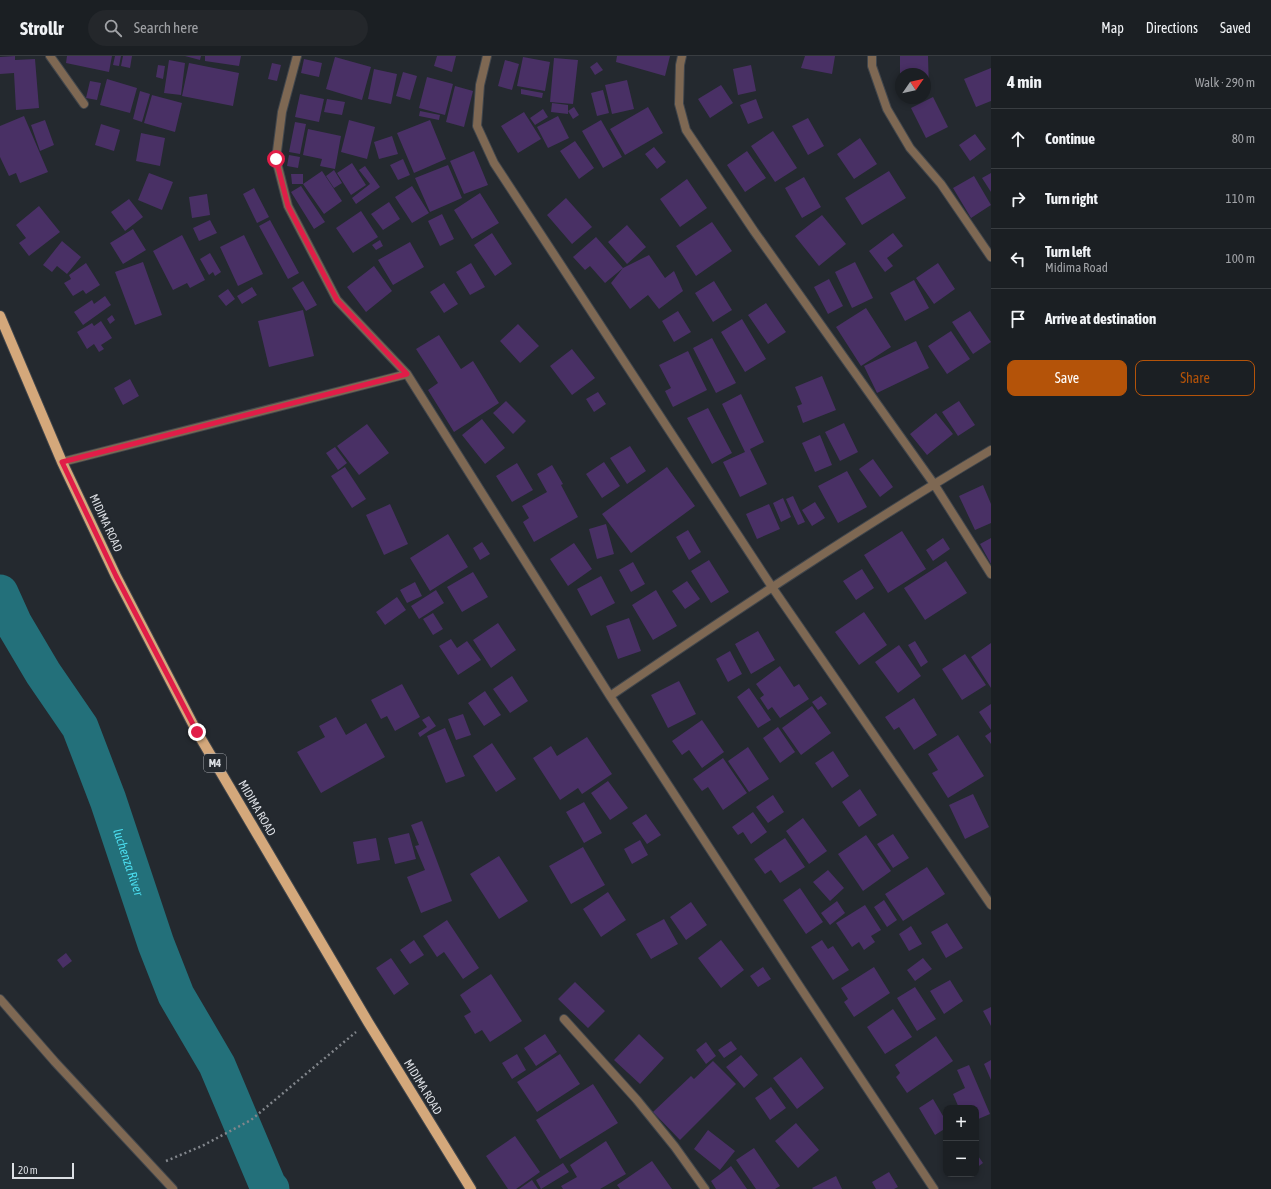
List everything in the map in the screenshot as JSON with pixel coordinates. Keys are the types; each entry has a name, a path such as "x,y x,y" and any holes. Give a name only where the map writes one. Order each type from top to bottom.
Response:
{"main road":[{"name":"MIDIMA ROAD","path":"0,316 62,462 116,576 197,732 368,1022 471,1189"}],"street":[{"path":"50,56 84,104"},
{"path":"297,56 282,112 276,159 288,206 337,300 407,374 610,696 791,974 934,1189"},
{"path":"487,56 480,85 477,126 494,163 772,587 991,905"},
{"path":"682,56 680,65 679,104 686,130 754,231 934,484 991,574"},
{"path":"872,56 872,66 887,109 910,148 941,184 991,257"},
{"path":"62,462 407,374"},
{"path":"610,696 772,587 934,484 991,450"},
{"path":"0,999 55,1062 173,1189"},
{"path":"564,1019 637,1100 675,1147 705,1189"}],"path":[{"path":"153,1167 202,1146 251,1120 368,1022"}],"building":[{"path":"15,56 15,60 35,59 39,108 16,110 14,73 0,74 0,57"},
{"path":"67,56 112,56 109,72 66,63"},
{"path":"115,56 121,56 119,66 113,65"},
{"path":"123,56 132,56 130,68 121,66"},
{"path":"185,56 201,56 200,60"},
{"path":"205,56 241,56 239,66 205,61"},
{"path":"437,56 456,56 452,72 434,66"},
{"path":"617,56 670,56 665,76 616,62"},
{"path":"805,56 835,56 832,74 801,68"},
{"path":"900,56 928,56 928,68 900,68"},
{"path":"335,57 371,67 362,100 326,89"},
{"path":"523,57 550,62 545,91 517,86"},
{"path":"554,58 578,60 573,104 550,102"},
{"path":"304,59 322,63 319,77 301,73"},
{"path":"169,60 185,63 181,95 164,93"},
{"path":"505,60 519,64 512,90 498,86"},
{"path":"597,62 603,70 595,75 590,67"},
{"path":"189,63 239,73 233,106 182,96"},
{"path":"272,63 281,65 277,81 268,79"},
{"path":"158,65 165,66 163,79 156,77"},
{"path":"751,65 756,91 738,95 733,69"},
{"path":"991,68 991,101 976,107 964,79"},
{"path":"374,69 397,74 391,104 368,99"},
{"path":"403,72 417,76 410,100 396,96"},
{"path":"427,77 453,84 445,115 419,108"},
{"path":"107,79 137,88 130,113 100,105"},
{"path":"627,80 634,109 612,114 605,85"},
{"path":"90,81 101,83 97,100 86,98"},
{"path":"721,85 733,103 710,118 698,99"},
{"path":"455,86 473,91 464,127 446,122"},
{"path":"521,89 543,93 542,98 521,94"},
{"path":"603,90 609,113 597,116 591,93"},
{"path":"140,91 150,94 142,122 133,119"},
{"path":"300,94 324,99 319,122 295,117"},
{"path":"152,95 182,103 175,132 144,123"},
{"path":"933,97 948,127 926,138 911,108 919,104 931,104 931,98"},
{"path":"327,99 345,102 342,115 324,112"},
{"path":"756,99 763,118 748,124 740,105"},
{"path":"552,103 568,105 568,114 551,112"},
{"path":"574,107 579,115 573,119 568,111"},
{"path":"648,107 663,133 625,155 610,129"},
{"path":"543,109 548,117 535,125 530,118"},
{"path":"420,111 440,115 439,120 419,116"},
{"path":"524,112 541,139 518,153 501,126"},
{"path":"24,116 48,172 20,183 16,173 9,176 0,157 0,126"},
{"path":"558,116 569,138 548,148 537,127"},
{"path":"808,118 824,146 808,155 792,126"},
{"path":"45,120 54,145 40,151 31,125"},
{"path":"349,120 375,127 367,159 341,152"},
{"path":"430,120 446,159 414,173 397,133"},
{"path":"601,120 622,157 603,168 582,131"},
{"path":"295,122 306,124 300,154 289,152"},
{"path":"101,124 120,130 114,151 95,145"},
{"path":"308,129 341,136 335,169 320,166 322,159 303,155"},
{"path":"773,131 797,168 775,182 751,146"},
{"path":"141,133 165,138 160,166 136,161"},
{"path":"975,134 986,149 970,161 959,145"},
{"path":"392,136 398,154 379,159 374,142"},
{"path":"860,138 877,164 854,179 837,154"},
{"path":"575,141 594,168 579,179 560,151"},
{"path":"654,147 666,162 657,169 645,154"},
{"path":"474,151 488,185 464,194 450,161"},
{"path":"747,151 766,178 745,192 727,165"},
{"path":"289,155 300,157 298,168 287,166"},
{"path":"403,159 410,175 398,180 390,165"},
{"path":"352,163 366,185 351,195 337,173"},
{"path":"448,165 462,198 430,212 415,178"},
{"path":"365,166 380,187 356,204 352,198 370,184 359,170"},
{"path":"334,170 342,183 334,188 326,176"},
{"path":"322,171 342,201 324,214 303,184"},
{"path":"889,171 906,198 862,225 845,198"},
{"path":"149,173 173,182 162,210 138,200"},
{"path":"991,173 991,192 982,178"},
{"path":"291,174 303,174 303,184 292,184"},
{"path":"974,176 991,205 971,218 953,188"},
{"path":"804,177 821,207 802,218 785,188"},
{"path":"687,179 707,208 680,227 660,199"},
{"path":"301,186 325,222 314,229 291,192"},
{"path":"412,186 429,213 412,223 395,197"},
{"path":"254,188 269,217 257,223 243,194"},
{"path":"480,193 499,223 472,239 454,210"},
{"path":"207,194 210,215 192,218 189,197"},
{"path":"566,198 592,227 572,244 547,215"},
{"path":"129,199 143,217 125,231 111,212"},
{"path":"389,202 400,219 383,230 371,214"},
{"path":"39,206 60,232 29,256 19,243 26,238 16,225"},
{"path":"361,211 378,237 353,253 336,228"},
{"path":"442,214 454,239 440,246 428,221"},
{"path":"822,215 846,244 819,266 795,236"},
{"path":"210,220 217,233 199,241 193,228"},
{"path":"270,220 299,273 288,279 259,226"},
{"path":"712,222 732,251 696,276 676,246"},
{"path":"627,225 646,247 627,264 608,242"},
{"path":"133,229 146,250 123,264 110,243"},
{"path":"492,233 512,264 495,276 474,245"},
{"path":"893,233 903,246 887,258 893,266 885,272 869,251"},
{"path":"182,235 205,280 190,288 187,283 173,290 153,251"},
{"path":"244,235 263,274 238,286 220,247"},
{"path":"596,237 623,268 605,283 590,266 585,270 573,257"},
{"path":"380,240 383,246 376,250 372,245"},
{"path":"62,241 81,257 67,274 57,266 52,272 43,265"},
{"path":"410,242 424,267 393,285 378,260"},
{"path":"210,253 221,272 215,276 213,272 209,275 200,259"},
{"path":"649,255 665,278 674,271 683,291 659,309 648,295 630,309 611,283 623,268"},
{"path":"143,262 162,315 135,325 115,272"},
{"path":"855,262 873,298 852,308 835,272"},
{"path":"86,263 100,285 86,294 83,290 73,296 64,283 71,279 69,275"},
{"path":"471,263 485,287 470,295 456,272"},
{"path":"938,263 955,289 934,304 916,278"},
{"path":"374,266 392,291 366,312 347,287"},
{"path":"829,279 843,306 828,314 814,287"},
{"path":"914,280 929,308 905,321 890,293"},
{"path":"303,281 317,305 306,311 292,288"},
{"path":"714,281 732,310 713,322 695,293"},
{"path":"444,283 458,304 444,313 430,292"},
{"path":"252,287 257,295 242,304 237,296"},
{"path":"228,289 235,299 226,306 218,296"},
{"path":"105,296 111,305 83,325 74,312 92,300 94,304"},
{"path":"766,303 786,332 768,344 748,315"},
{"path":"866,308 891,347 861,366 836,327"},
{"path":"303,310 314,356 269,367 258,321"},
{"path":"678,311 691,332 674,342 662,321"},
{"path":"970,311 991,342 973,354 952,322"},
{"path":"112,315 115,320 110,324 107,319"},
{"path":"742,319 766,359 745,372 721,332"},
{"path":"101,321 112,338 101,345 104,349 99,352 94,344 87,349 77,332 92,323 94,326"},
{"path":"518,324 539,346 520,363 500,341"},
{"path":"951,331 970,359 947,374 928,346"},
{"path":"439,335 461,369 473,361 499,403 454,432 428,390 438,383 416,349"},
{"path":"712,338 736,383 716,393 693,348"},
{"path":"916,341 929,368 877,393 864,366"},
{"path":"572,349 595,378 572,395 550,366"},
{"path":"688,351 707,390 673,407 665,391 671,388 659,365"},
{"path":"822,376 836,410 803,423 797,406 802,404 795,387"},
{"path":"130,379 139,396 123,405 114,388"},
{"path":"598,392 606,404 594,412 586,399"},
{"path":"741,394 764,442 750,449 767,484 740,497 723,462 745,452 722,404"},
{"path":"506,401 526,421 513,434 493,413"},
{"path":"959,401 975,425 958,436 942,412"},
{"path":"708,408 732,453 712,464 687,418"},
{"path":"936,413 953,434 927,455 910,434"},
{"path":"482,419 505,448 485,464 462,435"},
{"path":"844,423 858,452 840,461 825,432"},
{"path":"367,424 389,453 359,475 337,446"},
{"path":"820,435 832,465 815,472 802,443"},
{"path":"630,446 646,471 627,484 610,458"},
{"path":"335,447 347,463 338,470 326,453"},
{"path":"873,459 893,487 880,497 859,469"},
{"path":"604,462 620,486 602,498 586,474"},
{"path":"517,463 533,490 512,502 496,476"},
{"path":"552,465 563,484 561,485 578,517 534,542 523,522 529,518 522,506 547,492 537,474"},
{"path":"345,467 366,499 352,508 331,476"},
{"path":"667,467 695,506 631,553 602,514"},
{"path":"847,471 867,507 838,523 818,486"},
{"path":"983,485 991,504 991,523 975,530 959,496"},
{"path":"793,496 805,522 798,525 786,499"},
{"path":"783,498 791,517 781,522 773,503"},
{"path":"815,502 825,518 812,526 802,510"},
{"path":"390,504 408,544 384,555 366,515"},
{"path":"769,504 780,529 757,539 746,514"},
{"path":"606,524 614,554 597,559 589,529"},
{"path":"688,530 701,552 689,560 676,537"},
{"path":"902,531 926,569 888,593 864,555"},
{"path":"448,534 468,567 430,591 410,558"},
{"path":"943,538 950,549 933,561 926,550"},
{"path":"991,538 991,564 980,544"},
{"path":"482,542 490,554 480,560 473,548"},
{"path":"574,543 592,569 568,586 550,559"},
{"path":"709,560 729,592 711,603 691,571"},
{"path":"946,561 967,593 925,620 904,588"},
{"path":"633,562 645,584 631,592 619,570"},
{"path":"862,569 874,588 856,600 843,581"},
{"path":"473,572 488,597 462,612 447,587"},
{"path":"601,576 615,603 591,616 577,589"},
{"path":"687,581 700,599 685,609 672,591"},
{"path":"415,582 422,596 407,603 400,590"},
{"path":"436,590 444,603 419,619 411,606"},
{"path":"656,590 677,626 653,640 632,605"},
{"path":"397,597 406,610 385,625 376,612"},
{"path":"864,612 887,645 859,665 835,632"},
{"path":"433,613 443,629 433,635 423,619"},
{"path":"629,618 641,651 618,659 606,626"},
{"path":"498,623 516,650 491,668 473,640"},
{"path":"758,631 775,660 751,674 735,644"},
{"path":"451,639 457,648 467,641 481,660 458,675 439,646"},
{"path":"915,641 928,662 921,667 908,645"},
{"path":"991,643 991,688 971,657"},
{"path":"899,645 921,676 898,693 875,662"},
{"path":"730,651 742,674 728,682 716,659"},
{"path":"965,654 986,685 962,700 942,669"},
{"path":"780,666 794,687 799,684 809,699 780,718 772,707 768,710 760,698 764,695 756,684"},
{"path":"512,676 528,701 510,713 493,689"},
{"path":"679,681 696,714 668,728 651,695"},
{"path":"402,684 420,717 395,731 387,716 381,719 371,700"},
{"path":"749,688 771,720 758,728 737,697"},
{"path":"485,691 501,715 484,726 468,703"},
{"path":"821,696 827,704 818,710 812,702"},
{"path":"914,698 937,735 914,750 899,727 894,730 885,717"},
{"path":"991,704 991,730 979,712"},
{"path":"812,706 831,733 801,755 782,728"},
{"path":"463,714 471,735 456,740 448,719"},
{"path":"429,716 436,726 420,737 418,733 427,727 422,720"},
{"path":"336,717 346,735 366,723 385,757 321,793 297,752 325,737 319,726"},
{"path":"702,720 724,752 702,768 689,750 682,755 672,741"},
{"path":"778,727 795,752 780,763 763,738"},
{"path":"445,728 465,776 446,783 427,736"},
{"path":"991,732 991,744 985,736"},
{"path":"958,735 984,776 948,798 932,773 938,770 928,754"},
{"path":"587,737 612,774 582,794 578,788 560,800 533,758 551,746 557,756"},
{"path":"492,743 516,779 496,792 473,756"},
{"path":"748,747 769,779 749,792 728,761"},
{"path":"833,751 849,776 832,788 815,763"},
{"path":"723,758 747,793 723,810 708,787 702,791 693,779"},
{"path":"608,781 628,808 610,820 591,793"},
{"path":"860,789 877,815 859,827 842,802"},
{"path":"973,794 989,827 965,839 949,805"},
{"path":"773,795 784,812 768,823 756,807"},
{"path":"584,802 602,833 584,843 566,812"},
{"path":"753,812 767,832 751,844 743,832 738,835 732,827"},
{"path":"646,814 661,835 647,844 632,823"},
{"path":"803,818 827,851 809,864 786,831"},
{"path":"422,821 452,901 421,913 407,877 425,870 415,846 419,845 411,825"},
{"path":"409,833 416,859 395,864 388,838"},
{"path":"893,834 909,858 893,868 877,844"},
{"path":"866,835 891,871 863,891 838,854"},
{"path":"376,838 380,860 357,864 353,842"},
{"path":"785,838 805,867 780,883 771,870 765,874 754,859"},
{"path":"640,840 648,855 632,864 624,849"},
{"path":"583,847 605,885 571,904 549,866"},
{"path":"499,856 528,901 499,919 470,874"},
{"path":"927,867 945,894 903,921 885,894"},
{"path":"828,870 844,888 830,901 813,882"},
{"path":"800,888 823,922 806,934 783,900"},
{"path":"608,892 626,920 601,937 583,909"},
{"path":"884,900 897,920 887,927 874,907"},
{"path":"837,901 845,913 830,925 821,913"},
{"path":"691,902 707,925 686,940 670,917"},
{"path":"865,905 881,930 871,936 875,942 864,950 859,942 852,947 836,923"},
{"path":"664,919 678,944 651,959 636,934"},
{"path":"447,920 479,968 463,979 444,952 437,957 423,936"},
{"path":"947,923 963,948 946,958 931,932"},
{"path":"911,926 922,944 909,951 899,934"},
{"path":"414,940 424,955 410,964 400,950"},
{"path":"721,940 744,970 721,988 698,958"},
{"path":"822,940 828,949 833,946 849,970 833,980 811,947"},
{"path":"66,953 72,961 63,968 57,960"},
{"path":"391,958 409,984 394,995 376,968"},
{"path":"923,958 932,969 915,981 907,970"},
{"path":"763,967 771,979 758,987 750,976"},
{"path":"874,967 890,993 854,1017 844,1002 848,999 841,988"},
{"path":"491,974 522,1021 490,1042 482,1030 475,1034 464,1016 471,1012 460,995"},
{"path":"950,980 963,1001 944,1014 930,991"},
{"path":"575,982 605,1011 588,1028 558,999"},
{"path":"915,987 936,1019 917,1031 897,998"},
{"path":"991,1007 991,1026 983,1011"},
{"path":"893,1009 912,1037 885,1054 867,1027"},
{"path":"545,1034 557,1052 536,1066 524,1048"},
{"path":"639,1034 664,1058 640,1084 614,1060"},
{"path":"936,1036 953,1061 907,1093 896,1077 900,1073 895,1065"},
{"path":"731,1041 737,1049 724,1058 718,1050"},
{"path":"706,1042 716,1056 706,1064 696,1050"},
{"path":"517,1054 526,1070 512,1079 502,1063"},
{"path":"560,1054 580,1084 537,1112 517,1082"},
{"path":"741,1055 758,1075 744,1088 726,1067"},
{"path":"801,1057 824,1088 797,1109 773,1078"},
{"path":"991,1060 991,1080 984,1064"},
{"path":"713,1061 736,1084 680,1140 653,1112 691,1076 694,1079"},
{"path":"969,1065 990,1114 979,1119 979,1105 958,1105 953,1094 965,1088 957,1070"},
{"path":"593,1084 618,1123 560,1159 536,1120"},
{"path":"771,1087 786,1108 770,1120 755,1098"},
{"path":"933,1099 943,1116 943,1130 935,1135 919,1108"},
{"path":"796,1123 819,1150 798,1168 775,1141"},
{"path":"708,1130 735,1151 720,1170 694,1149"},
{"path":"515,1136 540,1172 516,1189 508,1189 486,1156"},
{"path":"606,1141 626,1174 600,1189 563,1189 561,1186 577,1177 570,1165"},
{"path":"754,1148 780,1186 775,1189 756,1189 736,1160"},
{"path":"979,1157 983,1163 979,1166"},
{"path":"652,1161 672,1189 620,1189 617,1185"},
{"path":"563,1163 569,1172 541,1189 536,1180"},
{"path":"731,1166 747,1189 716,1189 711,1181"},
{"path":"889,1172 898,1187 894,1189 876,1189 872,1182"},
{"path":"836,1176 842,1189 812,1188"},
{"path":"532,1180 538,1189 519,1189"}],"waterway":[{"name":"luchenza River","path":"0,593 14,624 43,673 80,727 108,800 156,944 176,995 217,1065 268,1186 271,1189"}],"route":[{"path":"197,732 116,576 62,462 407,374 337,300 288,206 276,159"}]}
